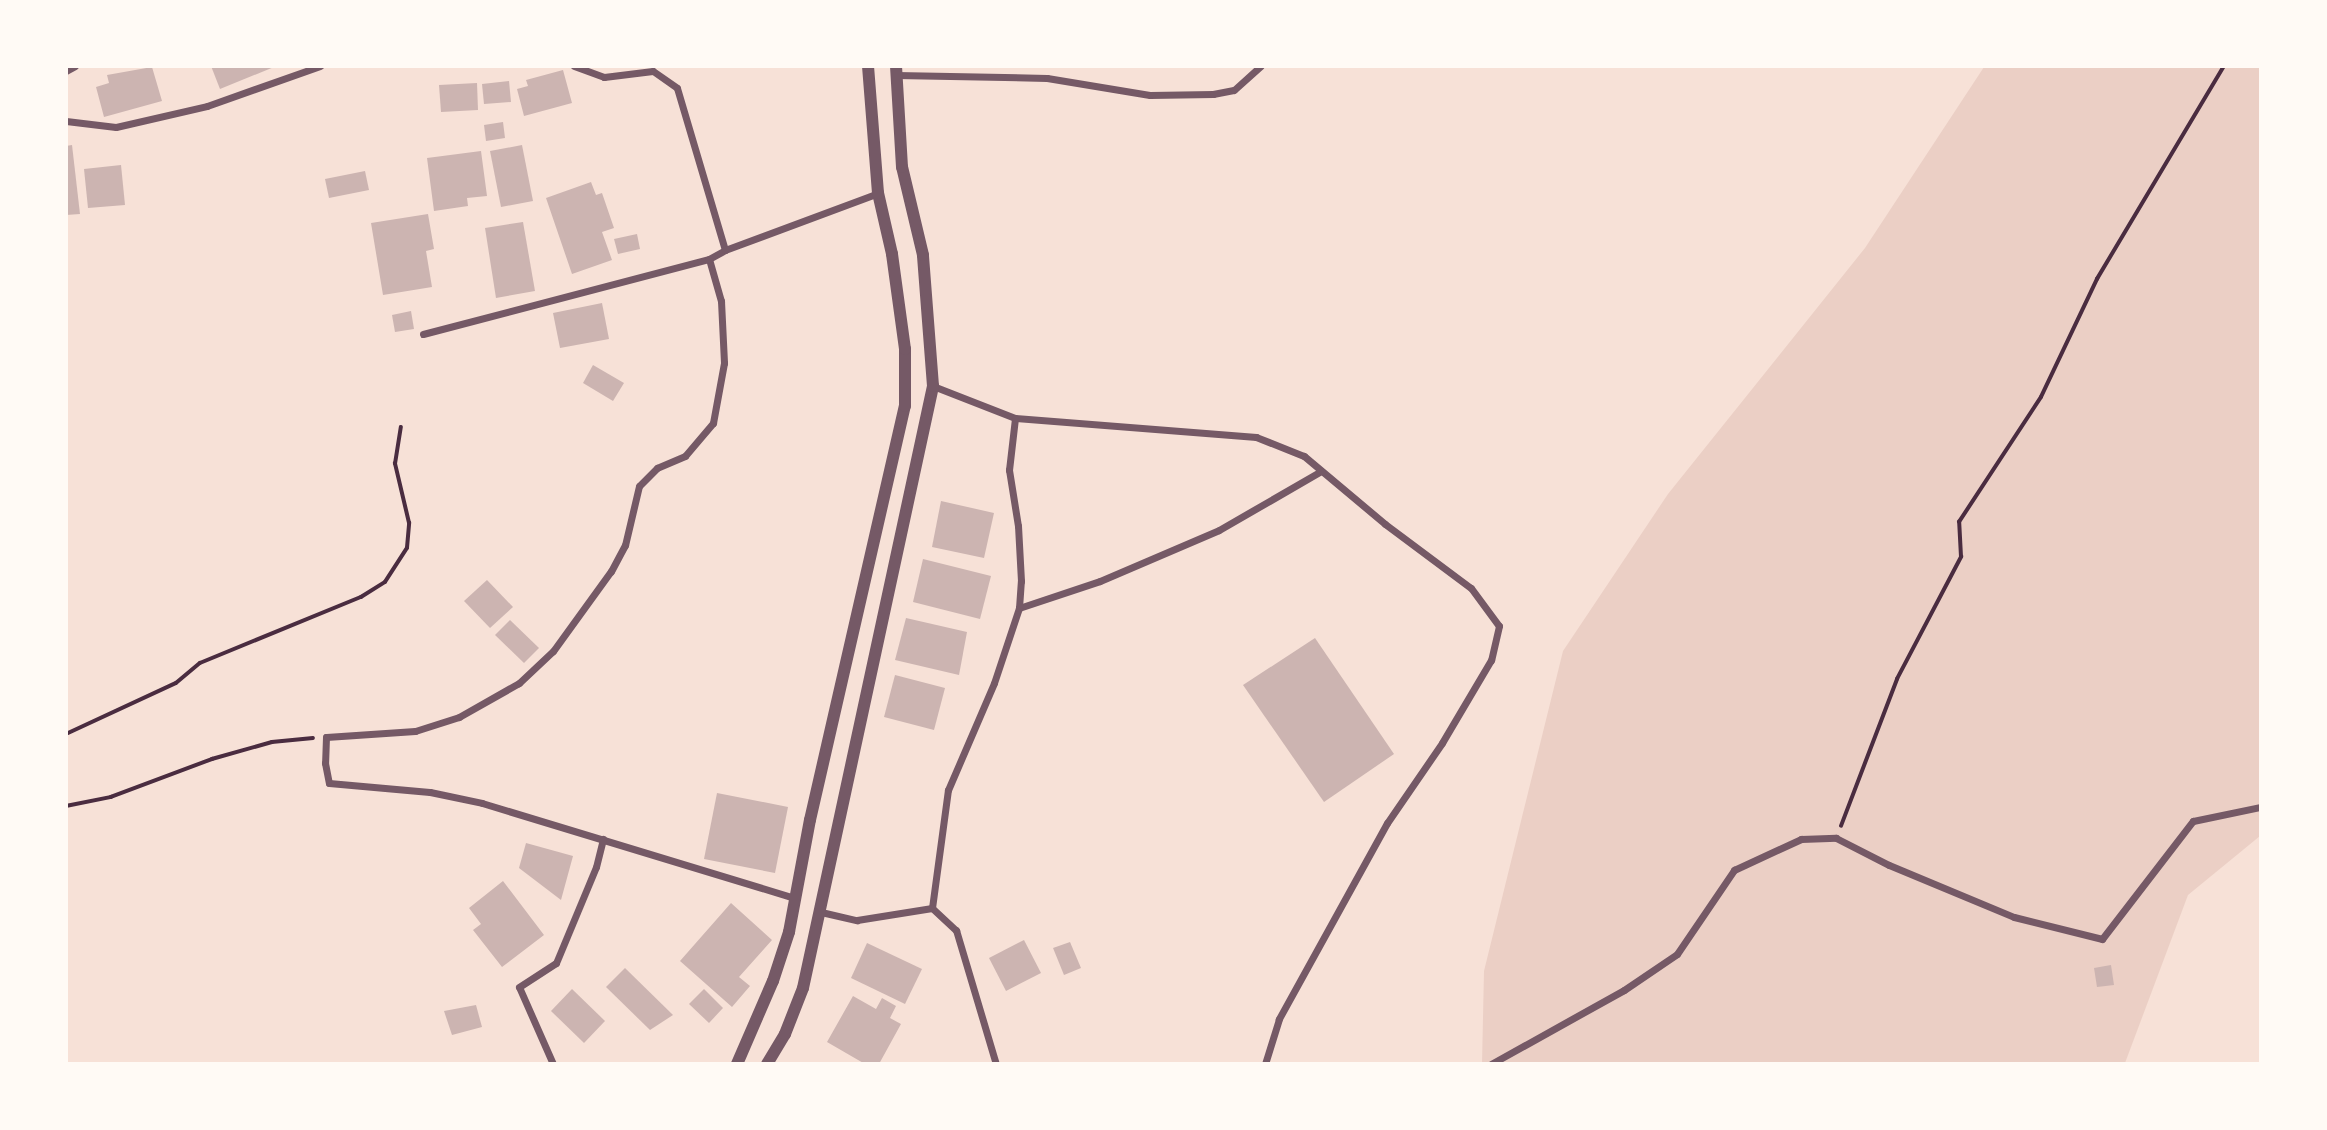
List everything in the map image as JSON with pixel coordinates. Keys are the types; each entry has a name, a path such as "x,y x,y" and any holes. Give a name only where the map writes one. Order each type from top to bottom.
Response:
{"street":[{"path":"66,71 75,66"},
{"path":"66,121 116,127 207,106 320,66"},
{"path":"574,66 604,77 653,71 677,88 725,250"},
{"path":"737,1063 773,981 789,932 810,820 905,406 905,349 892,254 878,193 868,66"},
{"path":"767,1063 785,1034 803,988 933,386 923,255 902,167 896,71 1047,78 1150,95 1213,94 1234,90 1261,66"},
{"path":"423,334 709,260 725,250 878,193"},
{"path":"709,260 721,301 724,363 713,424 685,456 657,468 639,486 625,545 616,562 553,651 519,683 459,717 415,731 326,737 325,763 329,783 430,792 482,803 795,898"},
{"path":"933,386 1015,418 1256,438 1304,456 1385,524 1471,588 1499,625 1491,660 1442,743 1387,824 1279,1019 1265,1063"},
{"path":"932,908 948,790 994,683 1019,608 1021,582 1018,526 1009,470 1015,418"},
{"path":"1019,608 1100,581 1219,530 1321,471"},
{"path":"1491,1063 1612,997 1677,954 1734,870 1801,839 1836,838 1889,865 2014,917 2102,939 2193,821 2260,807"},
{"path":"553,1063 519,987 556,963 596,867 603,839"},
{"path":"821,912 857,920 932,908"},
{"path":"932,908 956,930 996,1063"}],"path":[{"path":"1836,838 1897,679 1961,557 1959,522 2041,397 2097,279 2224,66"},
{"path":"66,734 176,683 200,663 361,597 385,582 407,548 409,523 395,464 401,427"},
{"path":"66,806 111,797 212,759 272,742 326,737"}],"shaded area":[{"path":"1984,67 2260,67 2260,836 2188,895 2125,1063 1482,1064 1484,971 1563,651 1668,494 1865,248"}],"building":[{"path":"211,66 274,66 274,67 220,89"},
{"path":"152,67 162,101 104,117 96,87 109,83 107,75"},
{"path":"563,70 572,103 524,116 517,89 528,86 526,80"},
{"path":"509,81 511,102 484,104 482,84"},
{"path":"477,83 478,110 441,112 439,85"},
{"path":"503,122 505,138 486,141 484,125"},
{"path":"72,145 80,214 66,215 66,146"},
{"path":"522,145 533,201 501,207 490,151"},
{"path":"481,151 487,196 467,198 468,206 434,211 427,158"},
{"path":"121,165 125,205 88,208 84,169"},
{"path":"365,171 369,190 329,198 325,179"},
{"path":"591,182 596,195 602,193 614,228 602,232 612,260 572,274 546,198"},
{"path":"428,214 434,249 426,251 432,287 383,295 371,223"},
{"path":"523,222 535,291 496,298 485,228"},
{"path":"637,234 640,249 618,254 614,239"},
{"path":"602,303 609,339 560,348 553,313"},
{"path":"411,311 414,329 395,332 392,315"},
{"path":"593,365 624,383 613,401 583,383"},
{"path":"941,501 994,513 984,558 932,547"},
{"path":"923,559 991,576 980,619 913,602"},
{"path":"487,580 513,607 490,628 464,601"},
{"path":"906,618 967,632 959,675 895,660"},
{"path":"510,620 539,648 524,663 495,635"},
{"path":"1315,638 1394,754 1324,802 1243,685"},
{"path":"895,675 945,688 934,730 884,717"},
{"path":"717,793 788,807 775,873 704,859"},
{"path":"526,843 573,856 561,900 519,868"},
{"path":"503,881 544,935 502,967 473,930 481,924 469,908"},
{"path":"731,903 772,940 739,977 750,986 732,1007 680,961"},
{"path":"1024,940 1041,973 1006,991 989,958"},
{"path":"1070,942 1081,968 1064,975 1053,948"},
{"path":"867,943 922,969 905,1004 851,978"},
{"path":"2111,965 2114,985 2097,987 2094,968"},
{"path":"625,968 673,1015 650,1030 606,987"},
{"path":"572,989 605,1021 584,1043 551,1011"},
{"path":"704,989 723,1008 709,1023 689,1004"},
{"path":"853,996 876,1009 882,998 896,1006 890,1018 901,1024 879,1064 865,1064 827,1042"},
{"path":"476,1005 482,1027 452,1035 444,1011"}]}
